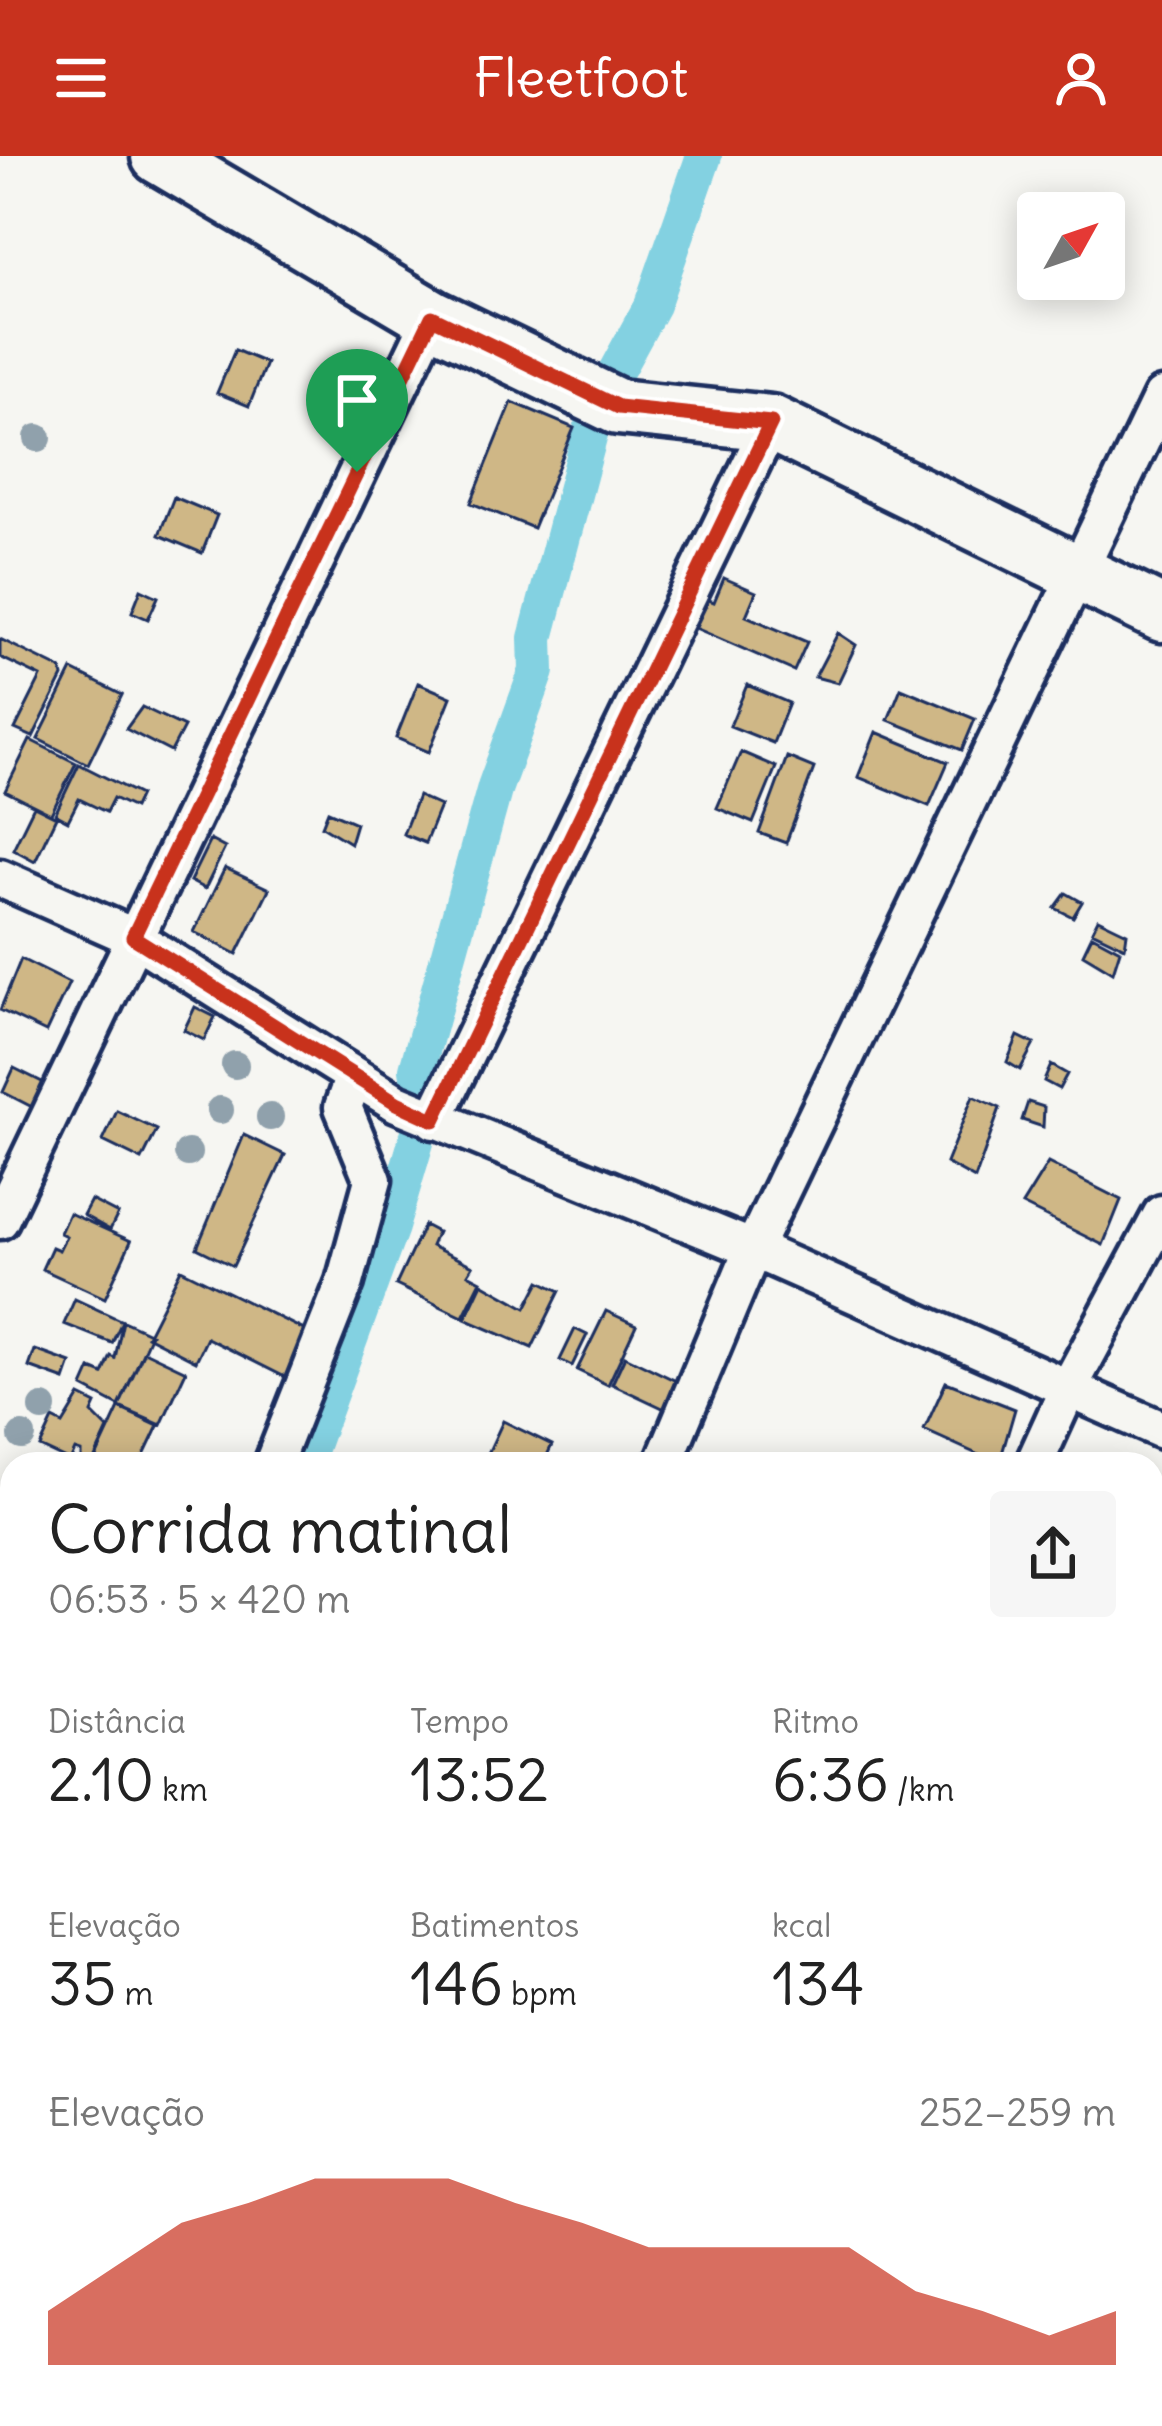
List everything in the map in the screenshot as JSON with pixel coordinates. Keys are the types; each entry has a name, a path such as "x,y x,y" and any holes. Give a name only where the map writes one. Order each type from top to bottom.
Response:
{"street":[{"path":"159,156 432,317 597,396 771,423 1162,614"},
{"path":"0,1220 432,317"},
{"path":"668,1452 753,1250 1074,571 1162,397"},
{"path":"434,1120 771,423"},
{"path":"0,878 133,937 354,1076 434,1120 753,1250 1162,1430"},
{"path":"278,1452 345,1282 373,1180 343,1107 354,1076"},
{"path":"1039,1452 1162,1214"}],"building":[{"path":"235,350 266,363 249,406 217,393"},
{"path":"512,402 574,428 533,528 471,503"},
{"path":"174,497 217,515 202,553 159,535"},
{"path":"724,578 756,592 746,616 807,642 794,671 684,623 696,595 714,602"},
{"path":"141,589 158,597 148,619 132,612"},
{"path":"838,633 856,645 838,683 815,677"},
{"path":"0,639 61,669 63,677 33,737 15,729 41,677 0,657"},
{"path":"72,670 122,695 88,764 38,739"},
{"path":"418,683 451,697 429,752 396,738"},
{"path":"747,685 789,703 773,743 730,726"},
{"path":"901,688 975,719 962,750 888,720"},
{"path":"142,707 184,727 171,752 126,729"},
{"path":"876,732 948,762 929,806 858,777"},
{"path":"30,740 76,763 51,814 5,791"},
{"path":"741,752 776,767 753,823 717,808"},
{"path":"787,757 814,768 786,843 759,833"},
{"path":"79,764 140,795 134,808 113,798 106,812 79,799 68,821 55,814"},
{"path":"418,796 440,806 425,843 403,834"},
{"path":"34,806 56,817 35,861 13,849"},
{"path":"328,811 356,823 350,843 322,826"},
{"path":"210,840 225,848 205,889 190,881"},
{"path":"225,868 269,889 237,954 194,932"},
{"path":"1066,893 1082,902 1073,917 1055,908"},
{"path":"1098,919 1127,933 1125,947 1092,931"},
{"path":"1092,935 1120,950 1113,972 1083,954"},
{"path":"21,959 69,983 46,1032 0,1010"},
{"path":"195,1007 215,1017 204,1040 184,1030"},
{"path":"1018,1036 1034,1044 1020,1070 1007,1062"},
{"path":"1051,1065 1067,1074 1059,1089 1044,1081"},
{"path":"14,1068 50,1086 38,1110 3,1092"},
{"path":"973,1096 1000,1108 975,1179 946,1163"},
{"path":"1028,1102 1044,1107 1043,1127 1022,1120"},
{"path":"117,1111 157,1130 142,1160 103,1141"},
{"path":"244,1135 285,1155 233,1266 197,1248"},
{"path":"1048,1163 1121,1200 1103,1245 1022,1205"},
{"path":"91,1200 118,1214 110,1230 83,1215"},
{"path":"69,1213 131,1241 105,1298 42,1269 52,1247 59,1250 66,1236 60,1233"},
{"path":"424,1225 437,1232 431,1246 473,1266 468,1274 481,1281 463,1317 396,1285"},
{"path":"181,1269 312,1334 289,1379 207,1338 196,1361 147,1336"},
{"path":"540,1281 560,1291 532,1348 465,1319 482,1283 526,1308"},
{"path":"75,1299 122,1321 112,1343 64,1324"},
{"path":"606,1311 636,1325 608,1385 577,1370"},
{"path":"123,1321 151,1334 119,1406 83,1387 91,1369 103,1374 111,1356 115,1358"},
{"path":"575,1329 587,1335 572,1366 560,1360"},
{"path":"35,1350 71,1363 65,1380 29,1367"},
{"path":"144,1351 186,1371 161,1425 119,1407"},
{"path":"625,1356 680,1383 667,1410 612,1384"},
{"path":"946,1382 1015,1409 1002,1452 973,1452 924,1430"},
{"path":"80,1396 96,1404 92,1413 108,1429 97,1452 51,1452 40,1447 53,1419 63,1424"},
{"path":"119,1408 158,1426 146,1452 99,1452"},
{"path":"503,1421 552,1445 549,1452 489,1452"}],"waterway":[{"path":"308,1452 391,1227 424,1115 417,1069 495,787 537,671 536,638 598,404 652,305 704,156"}],"route":[{"path":"432,317 618,407 771,423 434,1120 397,1103 133,937 357,472 432,317"}]}
